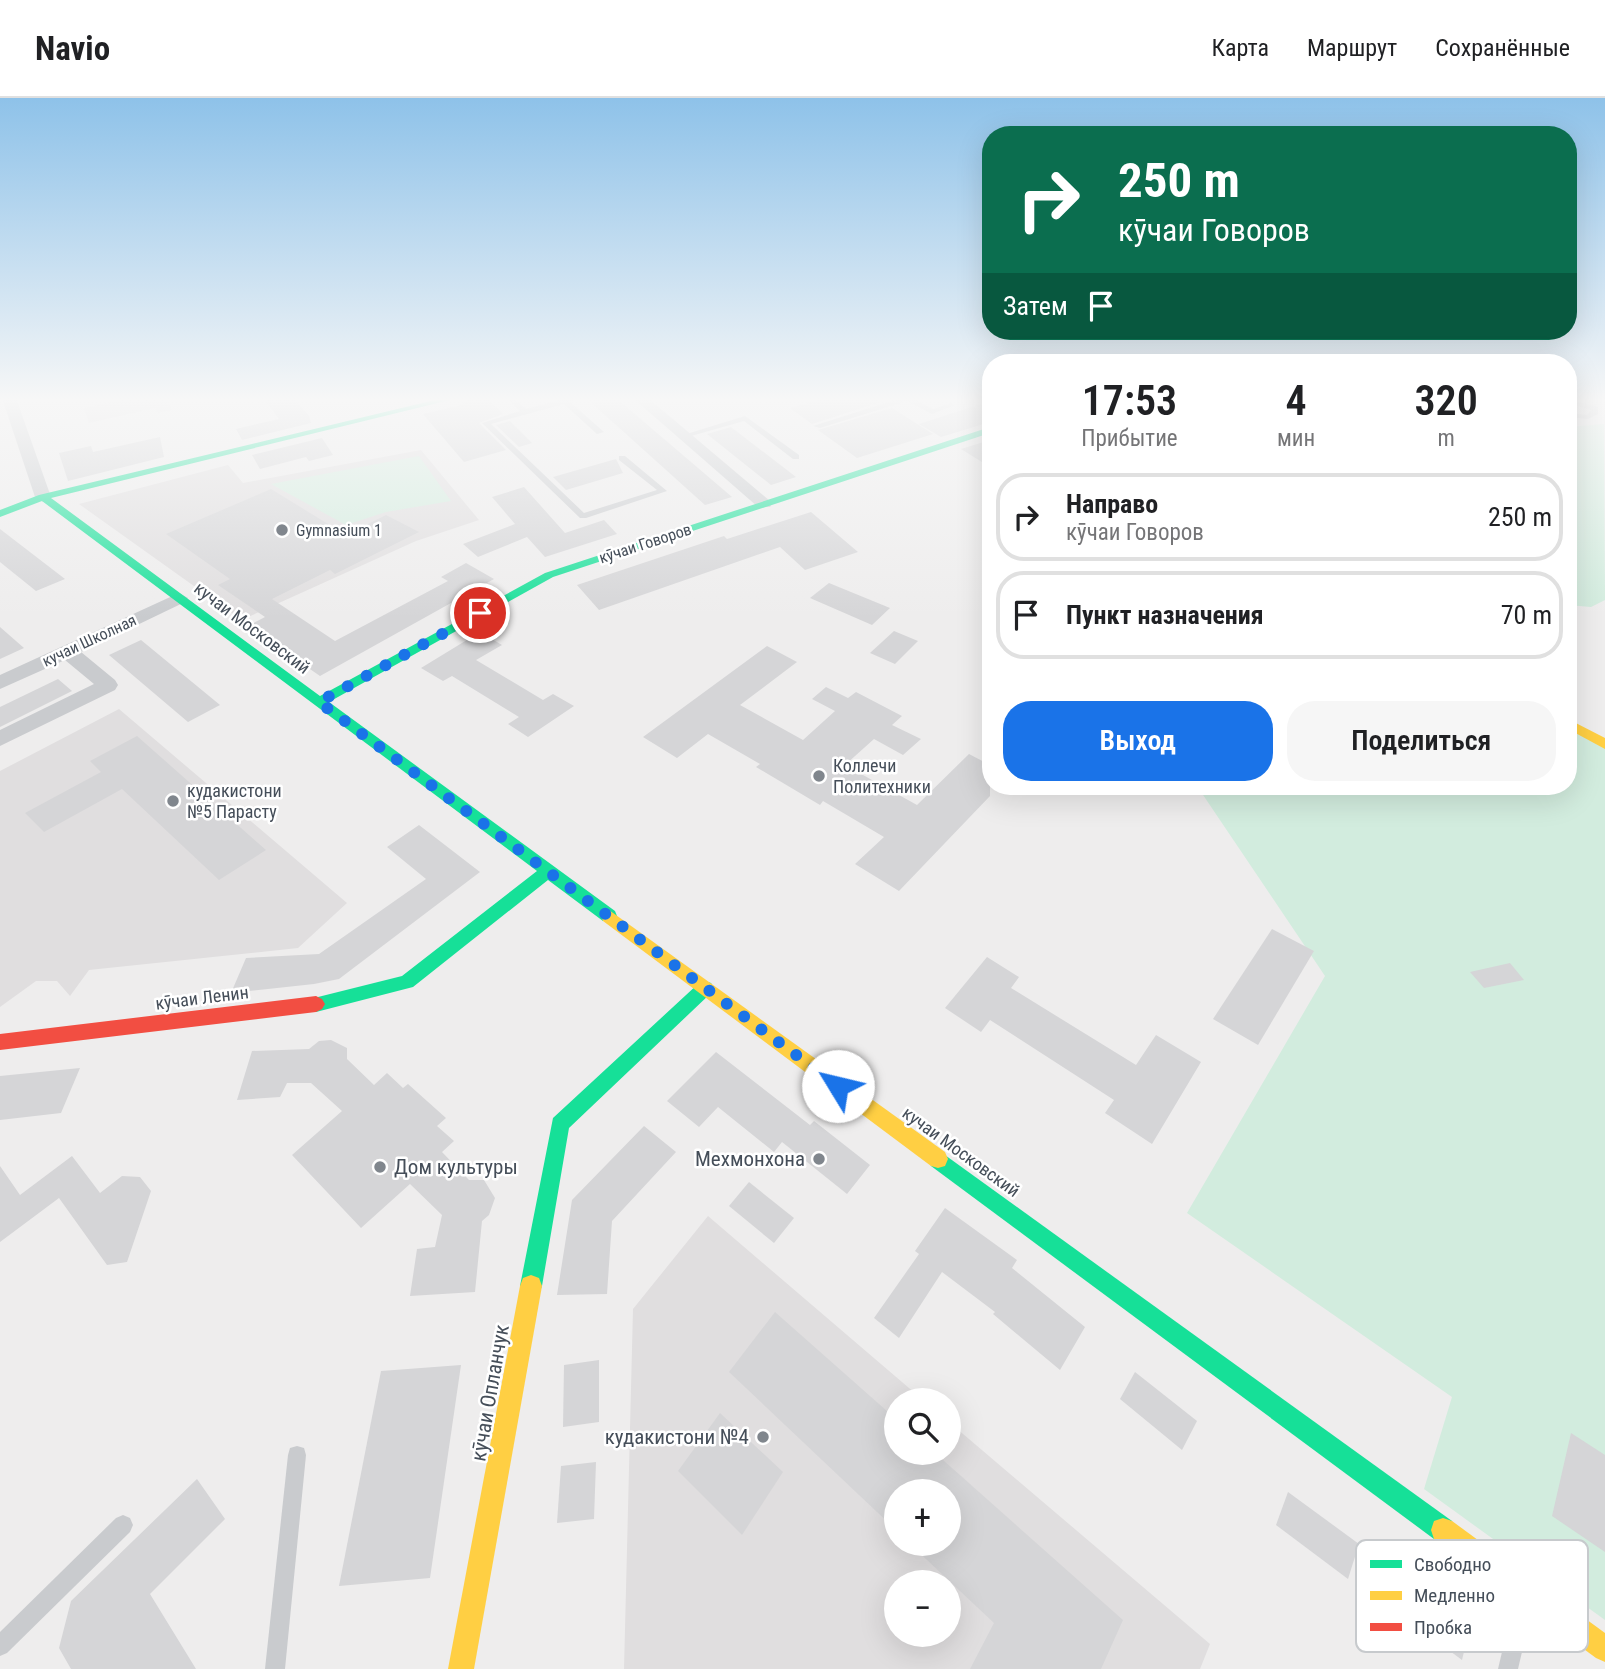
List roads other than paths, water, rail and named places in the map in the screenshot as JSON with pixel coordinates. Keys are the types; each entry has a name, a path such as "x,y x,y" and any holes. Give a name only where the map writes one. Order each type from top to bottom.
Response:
{"street":[{"path":"34,471 43,497"},
{"path":"0,514 43,497 150,471"},
{"path":"726,471 764,504"},
{"name":"кӯчаи Говоров","path":"319,702 549,575 864,471"},
{"name":"кучаи Московский","path":"43,497 547,872 1459,1540"},
{"name":"кучаи Школная","path":"0,683 178,598"},
{"path":"0,739 108,685 67,651"},
{"path":"1577,728 1605,744"},
{"name":"кӯчаи Ленин","path":"0,1042 314,1004 407,982 547,872"},
{"name":"кӯчаи Опланчук","path":"461,1669 560,1124 705,988"},
{"name":"кучаи Московский","path":"1588,1636 1605,1649"}],"lane":[{"path":"536,471 583,516 663,491 639,471"},
{"path":"275,1669 297,1455"},
{"path":"0,1646 123,1525"}],"place":[{"name":"Gymnasium 1","path":"282,530"},
{"name":"Коллечи Политехники","path":"819,776"},
{"name":"кудакистони №5 Парасту","path":"173,801"},
{"name":"Мехмонхона","path":"819,1159"},
{"name":"Дом культуры","path":"380,1167"},
{"name":"кудакистони №4","path":"763,1437"}]}
